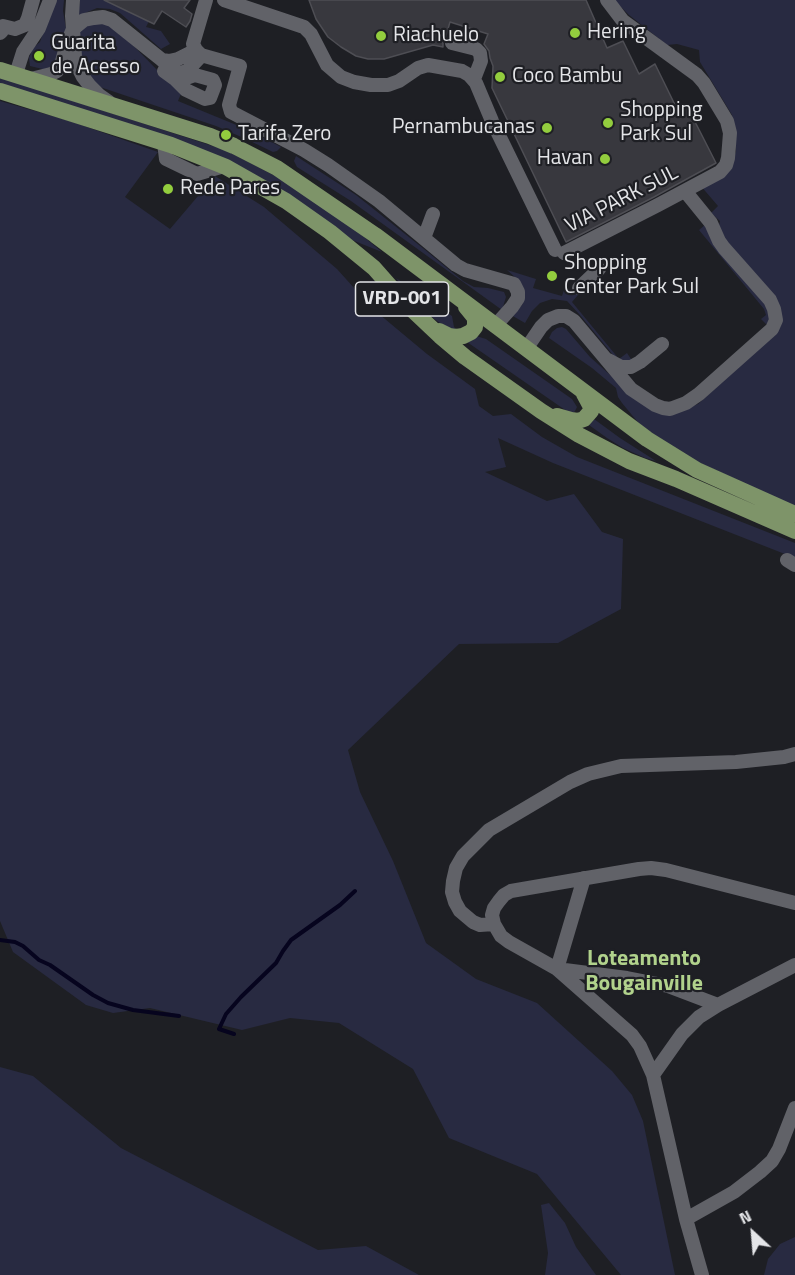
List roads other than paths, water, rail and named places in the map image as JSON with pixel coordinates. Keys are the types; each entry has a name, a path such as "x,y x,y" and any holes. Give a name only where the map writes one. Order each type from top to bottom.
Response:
{"main road":[{"name":"VRD-001","path":"16,75 210,136 277,168 375,235 647,440 688,465 795,514"},
{"name":"VRD-001","path":"0,91 164,143 224,166 286,201 330,232 374,268 427,325 465,357 541,411 579,435 629,460 795,531"},
{"path":"427,325 449,336 468,334 474,327 475,318 461,301"},
{"path":"541,411 571,420 584,419 591,407 581,391"}],"street":[{"path":"0,33 3,26 15,28 25,25 33,0"},
{"path":"50,0 41,25 23,52 16,75 51,74 58,69 73,29 80,22 90,18 108,18 172,70 181,74 187,71 199,53"},
{"path":"73,0 76,62 83,77 99,95 117,106"},
{"path":"206,0 193,42 199,53 240,66 228,105 231,112 328,165 379,201 435,248 477,267 511,277 519,285 520,291 517,299 495,326"},
{"path":"224,0 304,27 311,34 330,68 341,77 365,85 388,85 428,65 462,71 474,79 481,62 480,53 476,49 452,43"},
{"name":"VIA PARK SUL","path":"474,79 492,121 559,251 720,172 728,158 730,136 727,121 716,101 701,79 623,21 607,0"},
{"path":"157,56 159,68 180,79 186,90 205,99 210,98 213,90"},
{"path":"564,316 573,321 631,388 647,400 670,409 701,392 767,333 776,322 770,300 721,244 711,223 685,191"},
{"path":"433,214 435,248"},
{"path":"579,288 599,269"},
{"path":"564,316 596,358 623,380"},
{"path":"526,349 544,323 552,317 564,316 582,324 618,366"},
{"path":"603,357 618,366 628,368 636,365 662,344"},
{"path":"494,924 480,925 460,911 452,892 456,868 463,856 489,830 570,782 595,771 621,766 746,761 795,754"},
{"path":"702,1275 686,1219 653,1075 640,1046 632,1035 557,969 501,936 492,915 494,908 504,895 511,891 651,868 795,903"},
{"path":"557,969 584,878"},
{"path":"653,1075 679,1039 699,1017 795,965"},
{"path":"557,969 668,986 718,1005"},
{"path":"686,1219 734,1192 772,1161 795,1108"}],"waterway":[{"path":"234,1034 219,1029 226,1014 276,963 291,940 340,905 355,891"},
{"path":"0,940 15,942 23,946 39,960 108,1003 133,1010 179,1016"}],"place":[{"name":"Hering","path":"575,33"},
{"name":"Riachuelo","path":"381,36"},
{"name":"Guarita de Acesso","path":"39,56"},
{"name":"Coco Bambu","path":"500,77"},
{"name":"Shopping Park Sul","path":"608,123"},
{"name":"Pernambucanas","path":"547,128"},
{"name":"Tarifa Zero","path":"226,135"},
{"name":"Havan","path":"605,159"},
{"name":"Rede Pares","path":"168,189"},
{"name":"Shopping Center Park Sul","path":"552,276"}],"district":[{"name":"Loteamento Bougainville","path":"644,972"}]}
